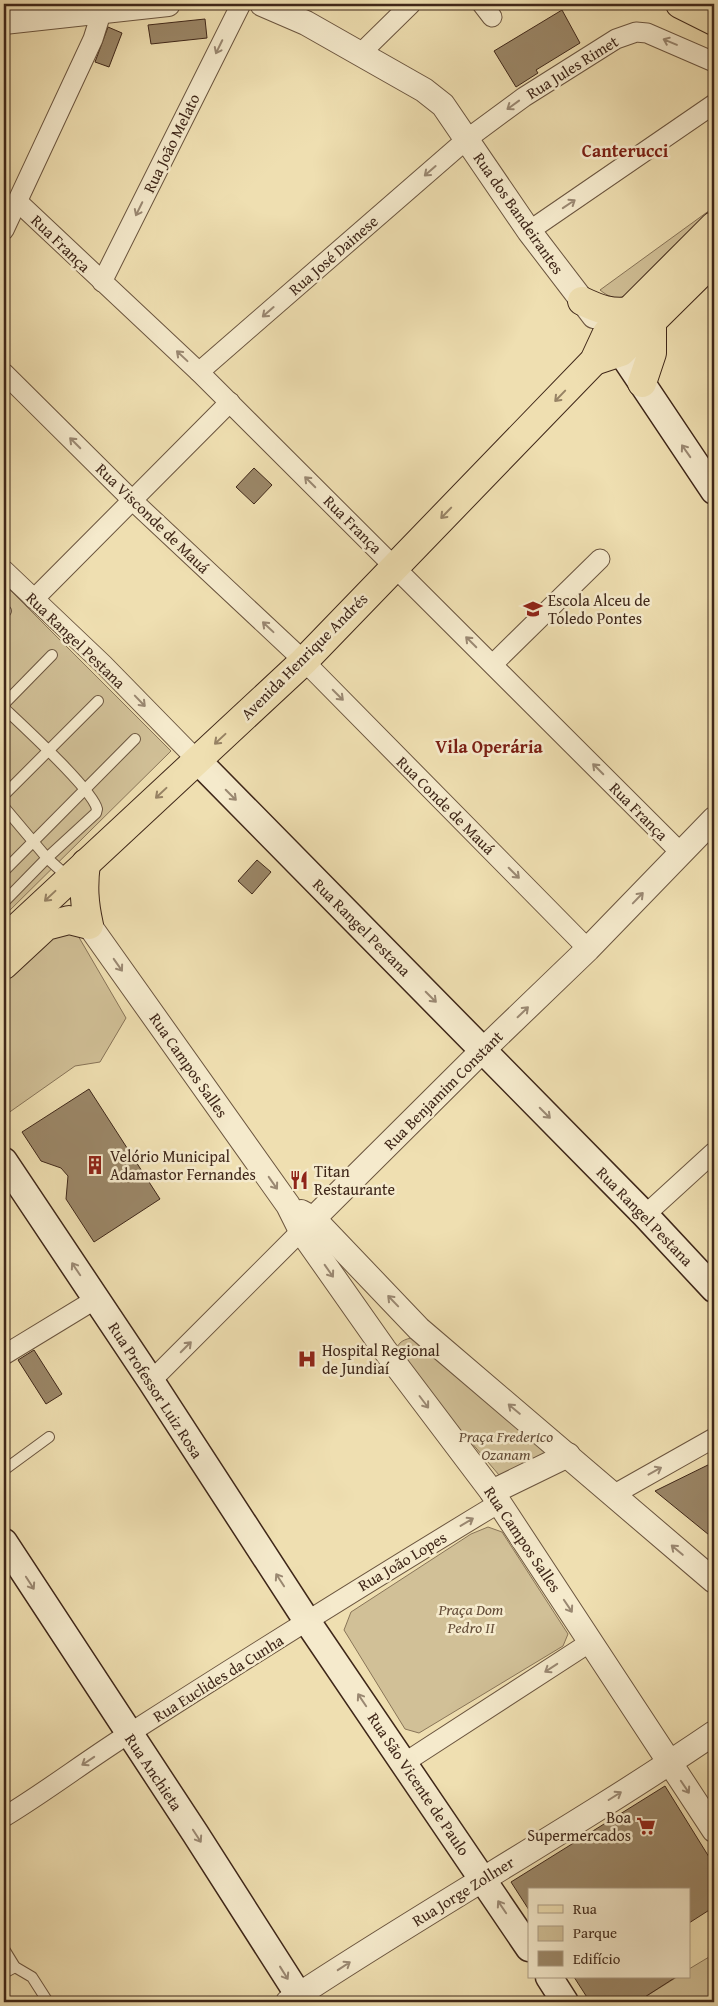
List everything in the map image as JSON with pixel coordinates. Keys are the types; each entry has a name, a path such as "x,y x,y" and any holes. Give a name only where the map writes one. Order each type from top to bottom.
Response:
{"main road":[{"path":"680,4 714,21"},
{"path":"642,382 652,352 645,312 714,226"},
{"path":"614,342 645,312 714,260"},
{"path":"582,301 604,311 617,313 645,312"},
{"name":"Avenida Henrique Andrés","path":"4,940 304,661 395,565 614,342"},
{"name":"Rua dos Bandeirantes","path":"614,342 714,491"},
{"name":"Rua Rangel Pestana","path":"197,760 645,1215 714,1289"},
{"path":"78,871 83,886 84,903 90,926"},
{"path":"4,965 46,926 69,920 90,926"},
{"name":"Rua Professor Luiz Rosa","path":"8,1176 151,1380 307,1621"},
{"name":"Rua Anchieta","path":"4,1542 128,1734 195,1833 297,2000"},
{"name":"Rua São Vicente de Paulo","path":"307,1621 528,1946"},
{"path":"550,1978 566,2002"}],"street":[{"path":"4,22 33,11 168,4"},
{"name":"Rua João Melato","path":"102,282 241,4"},
{"name":"Rua dos Bandeirantes","path":"262,4 306,23 359,55 424,90 443,105 529,231 614,342"},
{"path":"359,55 411,4"},
{"path":"4,230 93,38 99,20 98,8"},
{"name":"Rua Jules Rimet","path":"467,139 524,97 628,33 647,33 714,62"},
{"path":"529,231 714,104"},
{"name":"Rua José Dainese","path":"199,372 467,139"},
{"name":"Rua França","path":"18,202 230,402 682,853"},
{"name":"Rua Visconde de Mauá","path":"4,372 132,500 304,661"},
{"path":"34,599 230,402"},
{"path":"493,664 600,560"},
{"name":"Rua Rangel Pestana","path":"4,570 103,664 197,760"},
{"name":"Rua Conde de Mauá","path":"304,661 588,949"},
{"name":"Rua Benjamim Constant","path":"151,1380 483,1050 588,949 714,819"},
{"name":"Rua Campos Salles","path":"90,926 288,1205 308,1225 384,1349 495,1497 592,1641 714,1830"},
{"path":"645,1215 714,1152"},
{"path":"308,1225 419,1329 714,1581"},
{"path":"4,1355 96,1299"},
{"path":"384,1349 402,1329 419,1329"},
{"path":"613,1495 714,1438"},
{"path":"495,1497 568,1455"},
{"name":"Rua João Lopes","path":"307,1621 495,1497"},
{"name":"Rua Euclides da Cunha","path":"5,1812 307,1621"},
{"path":"404,1763 592,1641"},
{"name":"Rua Jorge Zollner","path":"297,2000 483,1878 670,1763 714,1732"}],"lane":[{"path":"4,902 47,858 96,813 96,805 84,790 49,751 4,706 52,655"},
{"path":"4,795 98,701"},
{"path":"4,871 135,739"},
{"path":"4,807 47,858 78,871"},
{"path":"4,1470 49,1437"},
{"path":"4,1949 15,1967 32,1977 48,2002"},
{"path":"4,1973 15,1967"}],"green space":[{"path":"710,210 666,260 627,295 615,298 608,296 600,290"},
{"path":"4,584 171,751 4,916"},
{"path":"70,922 126,1018 100,1062 75,1066 4,1116 4,969"},
{"name":"Praça Frederico Ozanam","path":"411,1338 551,1452 499,1475 397,1355 398,1345"},
{"name":"Praça Dom Pedro II","path":"488,1527 502,1532 568,1634 563,1646 419,1733 405,1729 344,1630 351,1612 471,1534"},
{"path":"714,1954 714,2002 637,2002 675,1978 690,1978 690,1968"}],"building":[{"path":"562,10 580,43 536,70 538,73 516,87 494,51"},
{"path":"205,19 207,38 151,44 148,25"},
{"path":"108,27 122,33 109,67 95,62"},
{"path":"254,468 272,485 254,504 236,487"},
{"path":"257,860 271,872 252,894 238,881"},
{"name":"Velório Municipal Adamastor Fernandes","path":"89,1089 160,1199 94,1242 66,1199 68,1176 61,1168 41,1161 22,1132"},
{"path":"34,1350 62,1394 46,1404 18,1360"},
{"path":"714,1462 714,1539 655,1491"},
{"name":"Boa Supermercados","path":"665,1786 714,1865 714,1907 690,1922 690,1888 528,1888 528,1908 511,1882"},
{"path":"575,1978 674,1978 637,2002 590,2002"}],"place":[{"name":"Escola Alceu de Toledo Pontes","path":"533,609"},
{"name":"Velório Municipal Adamastor Fernandes","path":"95,1165"},
{"name":"Titan Restaurante","path":"299,1180"},
{"name":"Hospital Regional de Jundiaí","path":"307,1359"},
{"name":"Boa Supermercados","path":"646,1826"}],"district":[{"name":"Canterucci","path":"625,150"},
{"name":"Vila Operária","path":"489,746"}]}
